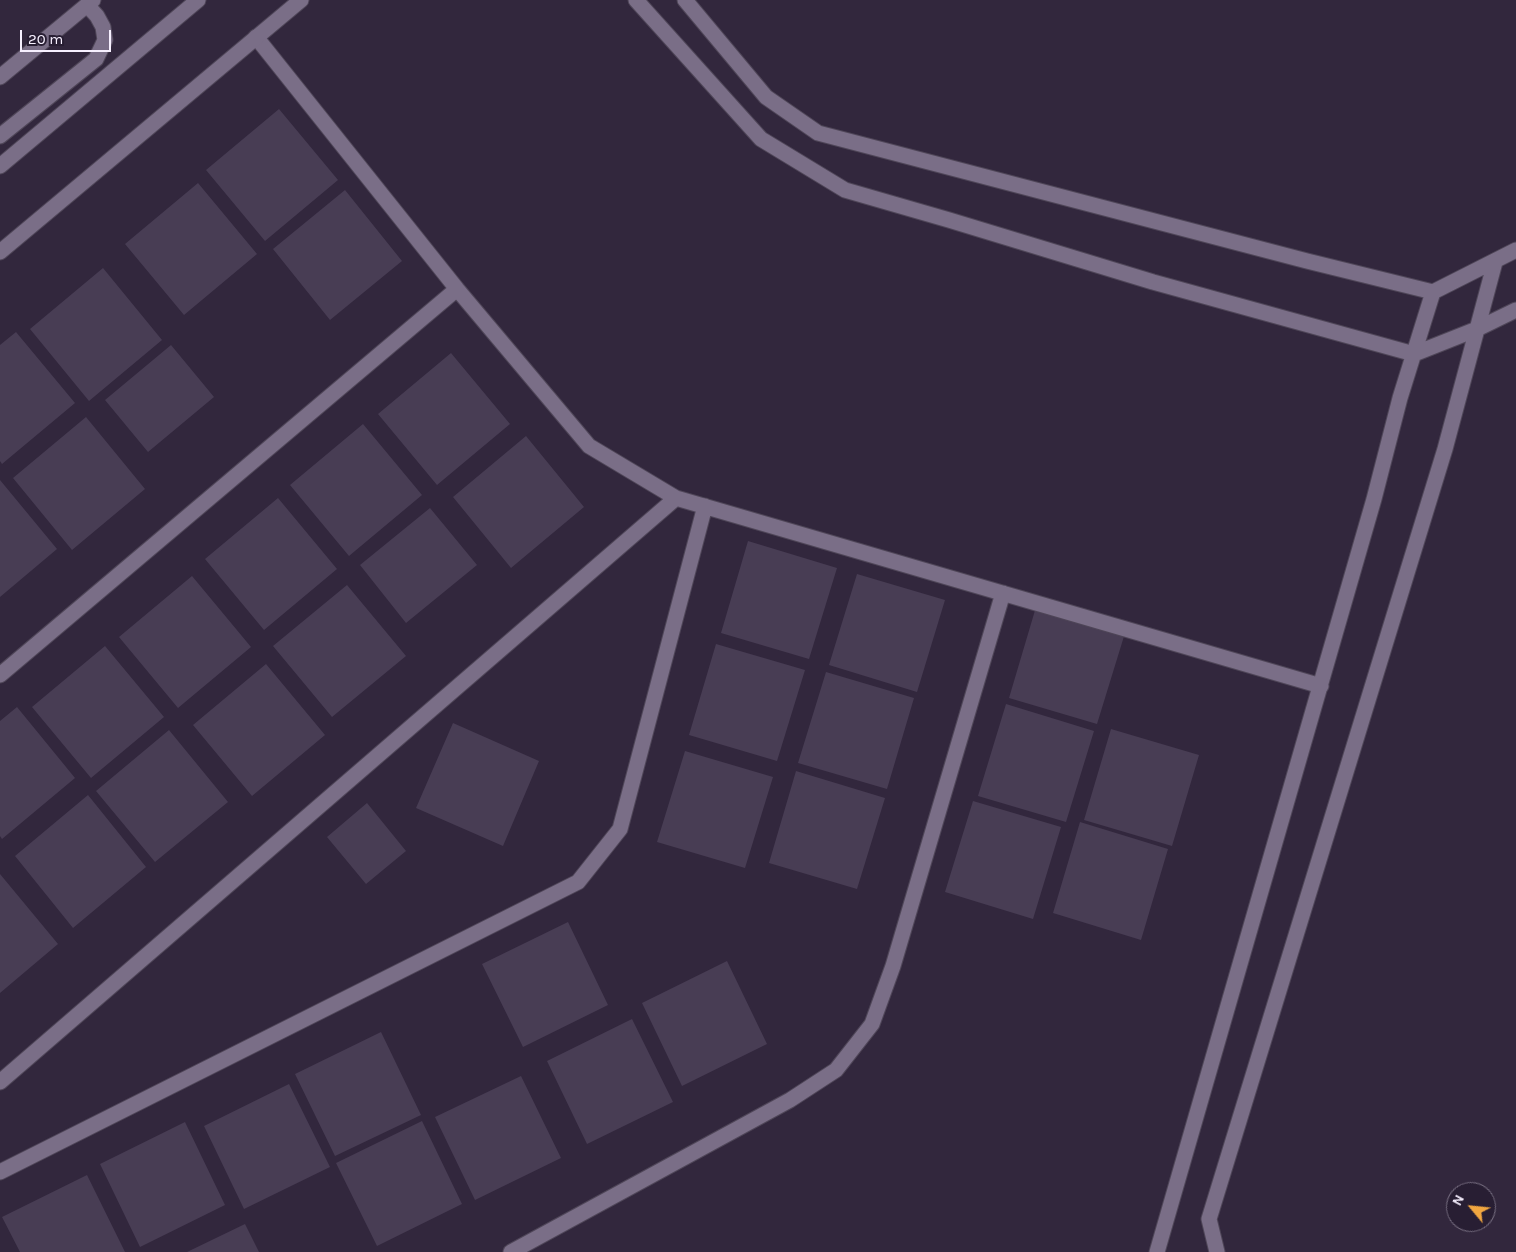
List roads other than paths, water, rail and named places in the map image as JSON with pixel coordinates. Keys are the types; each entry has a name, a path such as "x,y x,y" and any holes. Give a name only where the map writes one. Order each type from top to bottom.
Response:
{"street":[{"path":"0,166 198,0"},
{"path":"0,252 301,0"},
{"path":"636,0 761,140 845,190 958,222 1153,282 1414,354 1477,330 1516,310"},
{"path":"685,0 766,97 818,133 1307,261 1433,292 1516,250"},
{"path":"0,77 90,2 100,22 105,40 96,59 0,136"},
{"path":"256,37 457,289 589,446 676,498 1321,686"},
{"path":"1217,1252 1210,1219 1444,449 1495,262"},
{"path":"0,675 457,289"},
{"path":"1157,1252 1321,686 1374,499 1400,398 1433,292"},
{"path":"0,1082 676,498"},
{"path":"0,1172 578,882 620,829 705,506"},
{"path":"511,1252 790,1100 836,1070 872,1024 893,966 1002,593"}]}
